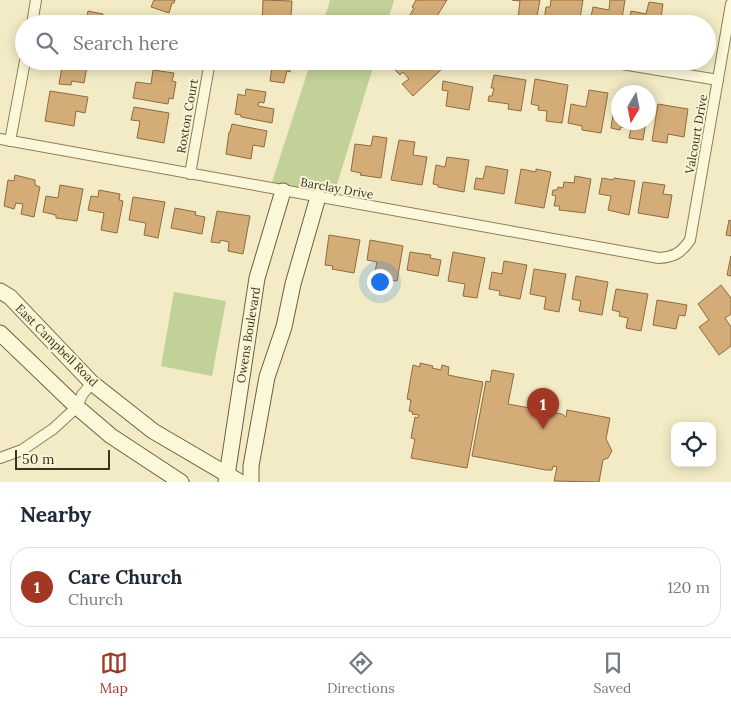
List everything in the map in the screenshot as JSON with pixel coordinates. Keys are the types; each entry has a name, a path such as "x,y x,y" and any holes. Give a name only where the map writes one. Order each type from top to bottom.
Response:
{"street":[{"path":"34,15 36,0"},
{"name":"Valcourt Drive","path":"670,258 682,252 690,240 731,4"},
{"path":"5,140 23,70"},
{"name":"Roxton Court","path":"190,174 208,70"},
{"path":"658,70 718,80"},
{"name":"Barclay Drive","path":"5,140 659,258 670,258"},
{"name":"Owens Boulevard","path":"231,480 256,285 284,191"},
{"name":"Owens Boulevard","path":"251,482 251,466 267,377 284,327 293,284 318,197"},
{"name":"East Campbell Road","path":"0,291 10,297 92,383 153,431 231,480"},
{"path":"0,333 77,407 111,436 181,482"},
{"path":"0,458 22,450 53,428 77,407 82,395 92,383"}],"green space":[{"path":"330,0 394,0 390,15 326,15"},
{"path":"308,70 372,70 334,194 272,182"},
{"path":"174,292 226,301 212,376 161,366"}],"building":[{"path":"154,0 175,0 169,13 151,7"},
{"path":"263,0 292,1 291,15 262,15"},
{"path":"416,0 447,0 438,15 410,15 414,8 412,7"},
{"path":"512,0 540,0 537,15 518,15 520,1"},
{"path":"551,0 583,0 580,15 545,15 546,7 550,7"},
{"path":"610,0 625,0 622,15 591,15 593,7 609,10"},
{"path":"649,2 663,4 661,15 630,15 631,11 646,14"},
{"path":"88,11 103,14 103,15 87,15"},
{"path":"61,70 86,70 84,83 72,81 71,85 59,84"},
{"path":"153,70 174,73 172,81 176,82 173,99 169,98 168,104 133,98 136,82 151,84"},
{"path":"272,70 290,70 290,72 287,71 284,83 270,81"},
{"path":"395,70 441,70 413,96 402,84 409,79 403,72 400,75"},
{"path":"494,75 526,80 521,111 508,109 509,104 488,101 489,96 492,96 494,88 491,88"},
{"path":"535,79 568,85 562,123 546,121 547,111 538,110 539,106 531,104"},
{"path":"443,81 473,87 469,110 446,106 448,91 442,90"},
{"path":"246,89 266,92 264,103 259,102 258,106 274,109 272,123 235,114 238,94 245,96"},
{"path":"589,90 608,93 601,133 582,130 582,126 568,123 571,104 586,107"},
{"path":"50,91 88,97 85,113 76,111 74,126 45,121"},
{"path":"658,104 688,109 684,137 668,134 667,143 652,141 654,130 656,130"},
{"path":"134,107 169,113 164,143 137,138 140,121 131,120"},
{"path":"232,124 267,131 264,147 253,145 251,159 226,154"},
{"path":"631,130 645,130 643,140 629,138"},
{"path":"373,136 387,138 381,178 360,175 361,173 351,171 355,144 371,146"},
{"path":"399,140 415,142 413,155 427,157 422,185 391,180"},
{"path":"447,157 469,160 464,192 438,187 438,185 433,184 436,165 445,167"},
{"path":"486,166 508,170 504,194 474,189 476,178 483,179"},
{"path":"521,169 551,172 544,208 515,203"},
{"path":"15,175 35,180 35,185 40,187 34,217 21,214 23,204 16,203 14,209 4,206 8,180 14,181"},
{"path":"575,176 591,179 585,213 559,210 560,206 554,206 556,196 552,195 553,190 557,190 558,187 563,188 564,182 574,183"},
{"path":"602,178 635,181 629,215 608,210 611,196 599,194"},
{"path":"643,182 665,185 663,194 672,195 668,218 638,213"},
{"path":"60,185 83,189 77,221 56,218 56,215 43,212 46,196 58,198"},
{"path":"99,190 120,194 119,200 123,201 117,233 101,230 104,213 88,210 91,196 98,197"},
{"path":"133,197 165,202 158,238 144,235 146,223 129,220"},
{"path":"175,208 196,212 195,215 205,217 202,234 171,228"},
{"path":"217,211 250,216 243,254 228,251 229,242 220,240 220,243 211,242"},
{"path":"729,220 731,221 731,236 726,235"},
{"path":"329,235 360,240 354,273 332,269 333,266 325,265"},
{"path":"370,240 403,246 397,281 374,277 377,262 367,260"},
{"path":"410,252 431,255 430,258 441,260 438,276 407,270"},
{"path":"453,252 485,258 477,298 463,296 465,284 448,281"},
{"path":"731,256 731,276 727,275"},
{"path":"504,261 527,265 520,299 499,295 500,291 489,289 492,272 502,274"},
{"path":"534,269 566,274 559,312 544,309 546,297 530,294"},
{"path":"576,276 608,282 602,315 579,311 581,301 572,299"},
{"path":"721,285 731,298 731,314 725,318 731,327 731,346 719,355 699,327 709,320 698,304"},
{"path":"616,289 648,294 641,331 626,328 628,318 619,316 620,312 612,310"},
{"path":"657,300 687,305 685,316 679,315 676,329 653,325"},
{"path":"420,363 441,370 442,365 449,367 448,375 483,382 467,468 411,458 415,439 411,438 415,417 418,418 419,415 412,414 413,412 409,411 411,400 407,399 413,365 420,367"},
{"path":"492,370 514,374 508,404 562,414 566,417 567,410 610,418 606,439 612,451 608,458 603,460 599,482 554,481 557,467 553,466 552,470 546,470 472,456 486,381 490,382"}],"place":[{"name":"Care Church","path":"543,429"}]}
